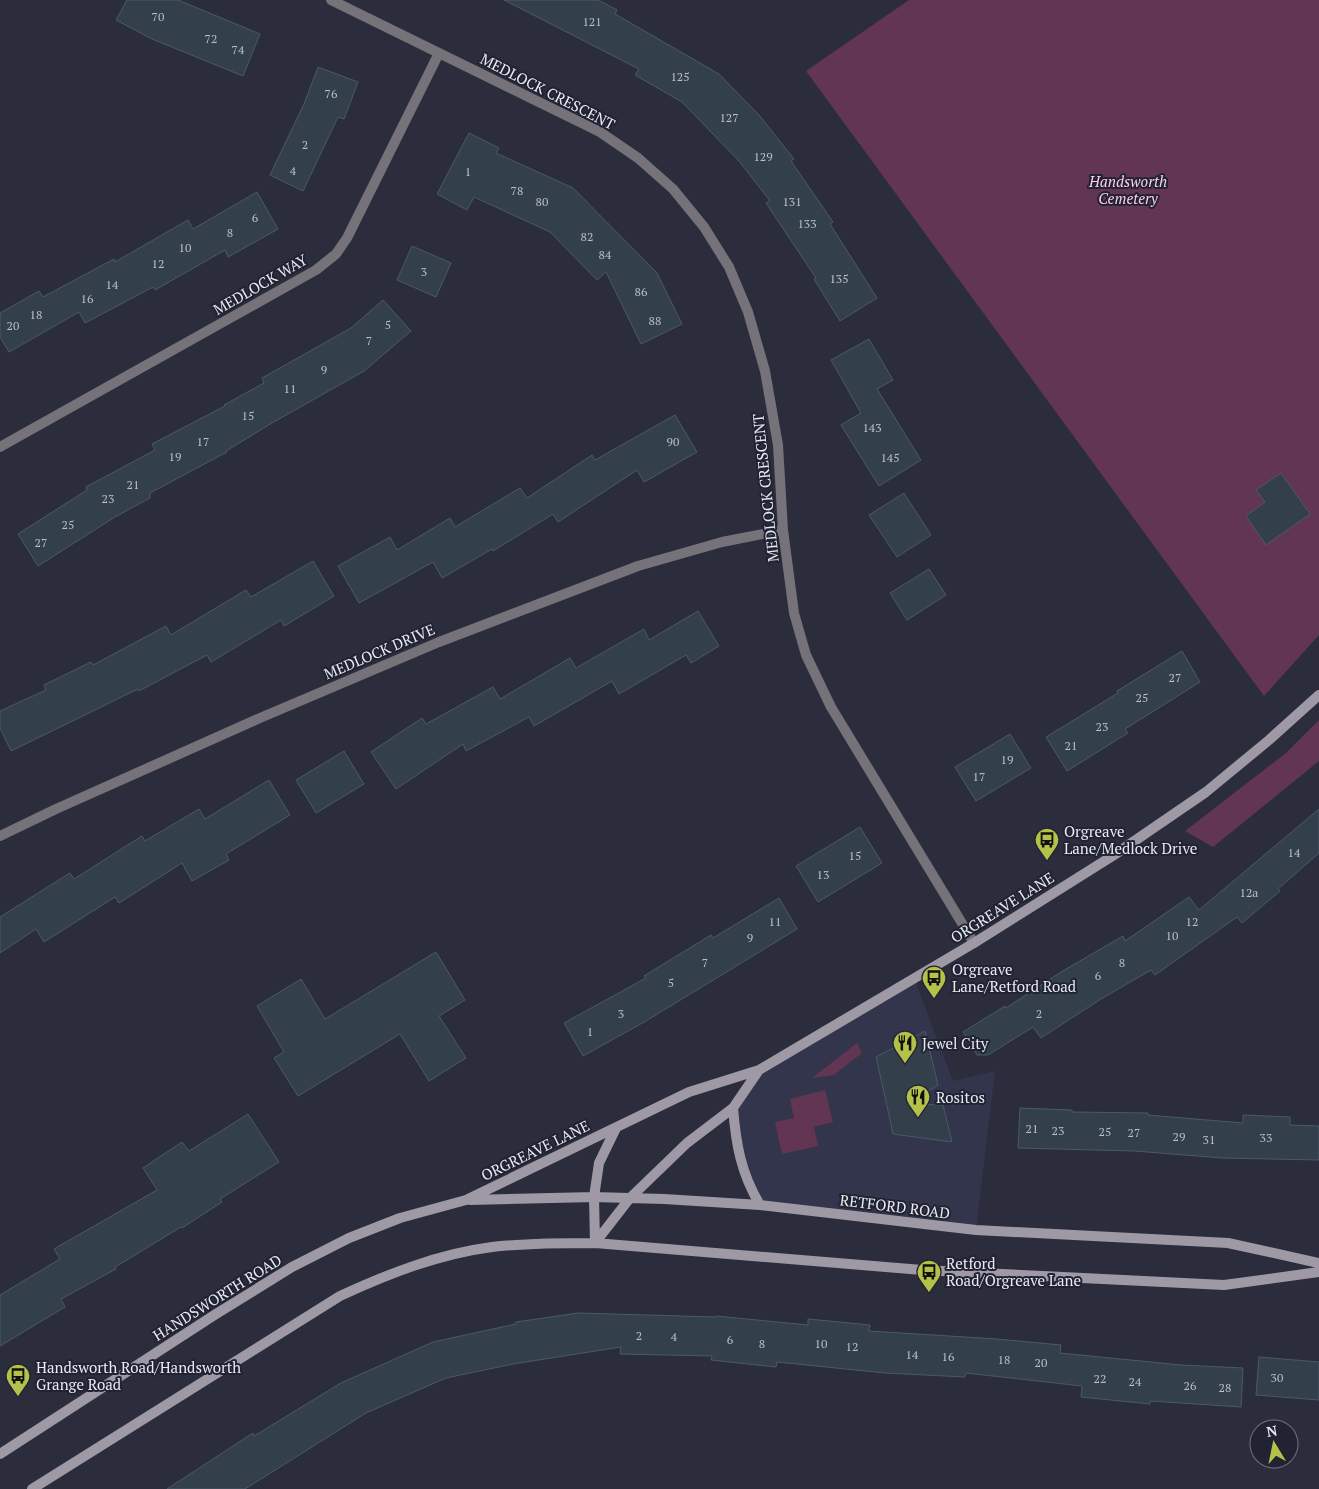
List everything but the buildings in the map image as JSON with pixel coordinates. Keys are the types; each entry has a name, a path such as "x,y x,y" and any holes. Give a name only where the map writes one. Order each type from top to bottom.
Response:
{"main road":[{"name":"ORGREAVE LANE","path":"466,1200 689,1092 759,1070 974,943 1114,855 1206,792 1269,740 1319,695"},
{"name":"ORGREAVE LANE","path":"595,1242 630,1198 687,1143 733,1108 759,1070"},
{"path":"733,1108 740,1161 749,1187 760,1205"},
{"name":"ORGREAVE LANE","path":"595,1242 594,1197 599,1163 616,1128"},
{"name":"RETFORD ROAD","path":"466,1200 594,1197 760,1205 976,1230 1228,1244 1319,1263"},
{"name":"HANDSWORTH ROAD","path":"0,1454 216,1314 292,1268 349,1238 400,1218 466,1200"},
{"path":"32,1489 340,1296 415,1264 491,1247 541,1243 595,1242 922,1270 1224,1285 1319,1272"}],"street":[{"name":"MEDLOCK CRESCENT","path":"331,0 600,132 638,158 673,189 704,227 730,267 748,312 765,371 778,445 783,530 794,613 806,655 831,707 974,943"},
{"name":"MEDLOCK WAY","path":"0,447 316,270 336,254 347,238 439,52"},
{"name":"MEDLOCK DRIVE","path":"0,836 260,718 439,642 638,566 722,542 783,530"}],"shaded area":[{"path":"914,978 953,1081 995,1071 976,1230 760,1205 749,1187 733,1108 759,1070"}],"green space":[{"name":"Handsworth Cemetery","path":"909,0 1319,0 1319,635 1264,696 806,71"},
{"path":"1319,720 1319,761 1213,847 1185,831 1286,753"},
{"path":"857,1043 862,1053 834,1075 812,1078"},
{"path":"825,1090 833,1122 814,1127 818,1146 782,1154 775,1122 794,1118 790,1099"}],"place":[{"name":"Orgreave Lane/Medlock Drive","path":"1047,861"},
{"name":"Orgreave Lane/Retford Road","path":"934,999"},
{"name":"Jewel City","path":"905,1064"},
{"name":"Rositos","path":"918,1118"},
{"name":"Retford Road/Orgreave Lane","path":"929,1293"},
{"name":"Handsworth Road/Handsworth Grange Road","path":"18,1397"}]}
